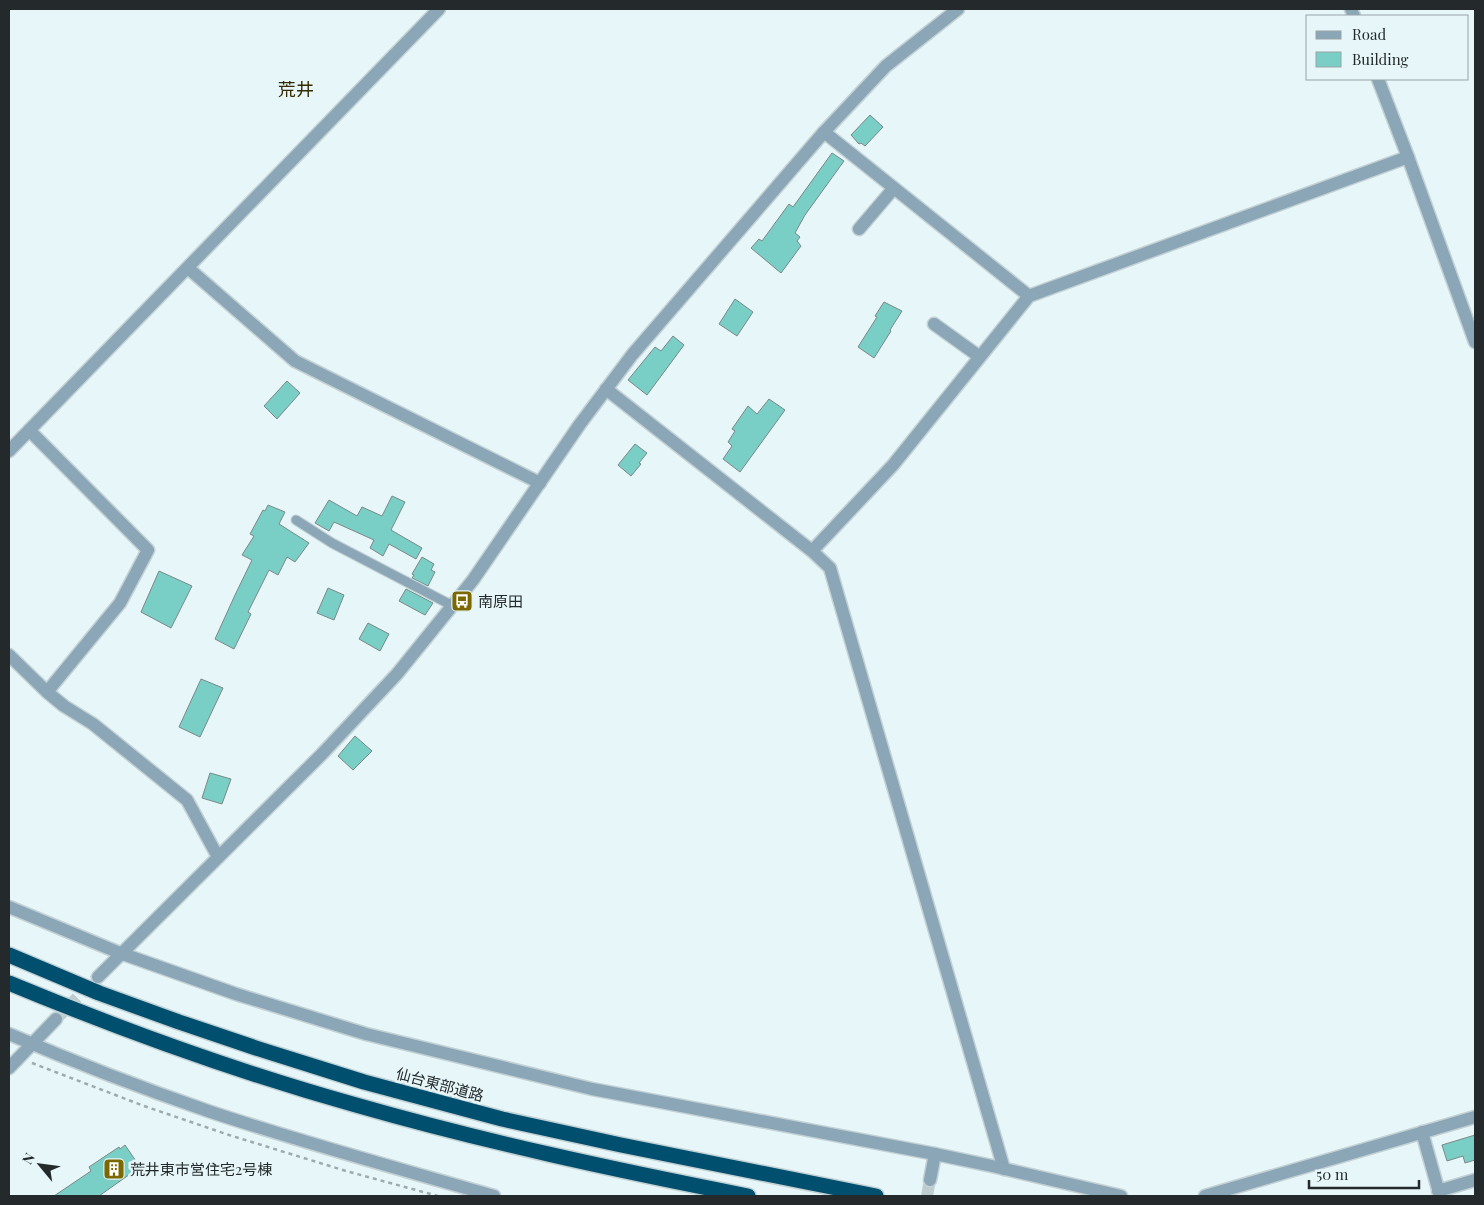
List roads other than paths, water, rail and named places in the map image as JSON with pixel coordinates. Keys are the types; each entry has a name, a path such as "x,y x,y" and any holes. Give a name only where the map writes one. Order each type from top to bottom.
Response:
{"highway":[{"name":"仙台東部道路","path":"9,955 99,993 179,1022 364,1082 502,1120 876,1196"},
{"path":"9,983 90,1016 169,1045 252,1074 356,1105 514,1147 748,1196"}],"street":[{"path":"9,451 439,9"},
{"path":"98,976 359,716 397,674 478,573 606,389 671,309 824,132 886,66 958,9"},
{"path":"1378,80 1475,342"},
{"path":"824,132 1029,296"},
{"path":"812,551 893,465 1029,296 1408,157"},
{"path":"859,228 894,188"},
{"path":"188,268 295,361 540,483"},
{"path":"934,324 980,357"},
{"path":"606,389 812,551 830,568 1004,1169"},
{"path":"30,430 148,550 120,603 47,692"},
{"path":"9,655 64,706 93,724 186,800 218,857"},
{"path":"9,907 120,954 236,994 366,1034 592,1089 935,1154 1121,1196"},
{"path":"9,1068 56,1019"},
{"path":"9,1034 210,1112 324,1148 494,1196"},
{"path":"1205,1196 1475,1117"},
{"path":"1422,1132 1439,1193 1475,1180"},
{"path":"930,1180 935,1154"}],"lane":[{"path":"296,520 332,543 453,606"}],"tunnel":[{"path":"56,1019 98,977"},
{"path":"927,1196 930,1180"}],"place":[{"name":"南原田","path":"462,601"},
{"name":"荒井東市営住宅2号棟","path":"114,1169"}],"district":[{"name":"荒井","path":"296,89"}]}
